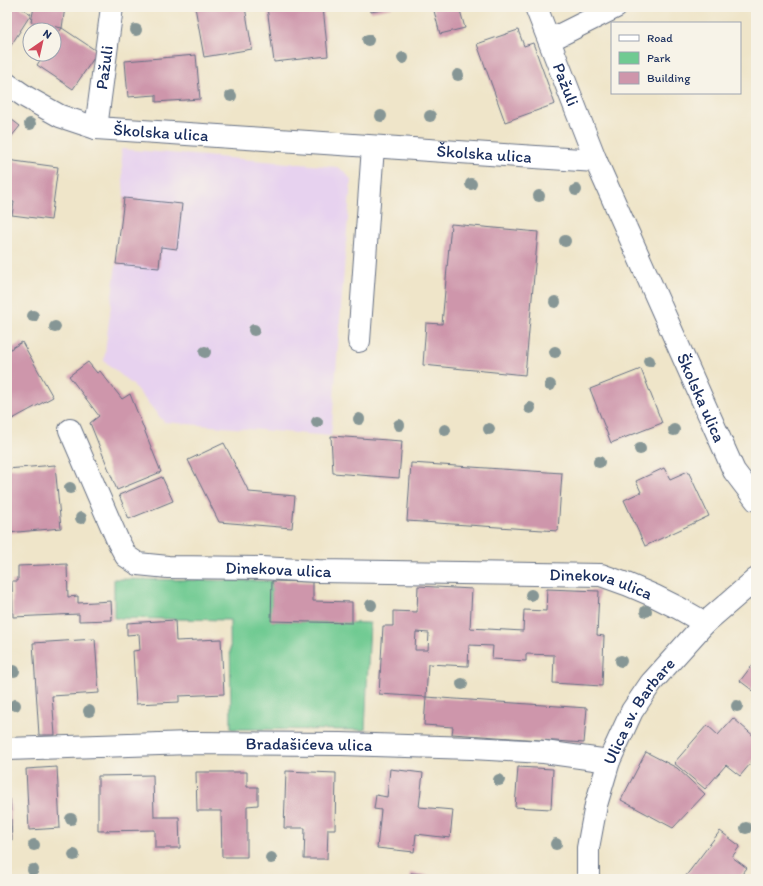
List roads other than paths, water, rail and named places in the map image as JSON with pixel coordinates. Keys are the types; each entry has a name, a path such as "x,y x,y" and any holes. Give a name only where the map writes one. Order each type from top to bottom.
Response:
{"street":[{"name":"Pažuli","path":"96,128 112,7"},
{"name":"Pažuli","path":"536,7 596,161"},
{"path":"550,40 616,7"},
{"name":"Školska ulica","path":"7,84 26,97 60,116 96,128 596,161 734,471 756,500"},
{"path":"359,341 373,147"},
{"name":"Dinekova ulica","path":"70,430 118,541 126,556 138,564 168,568 261,568 325,571 601,575 625,583 669,602 706,623"},
{"name":"Ulica sv. Barbare","path":"588,879 588,848 596,805 609,761 632,711 651,683 706,623 756,579"},
{"name":"Bradašićeva ulica","path":"7,749 190,743 341,744 544,752 609,761"}]}
